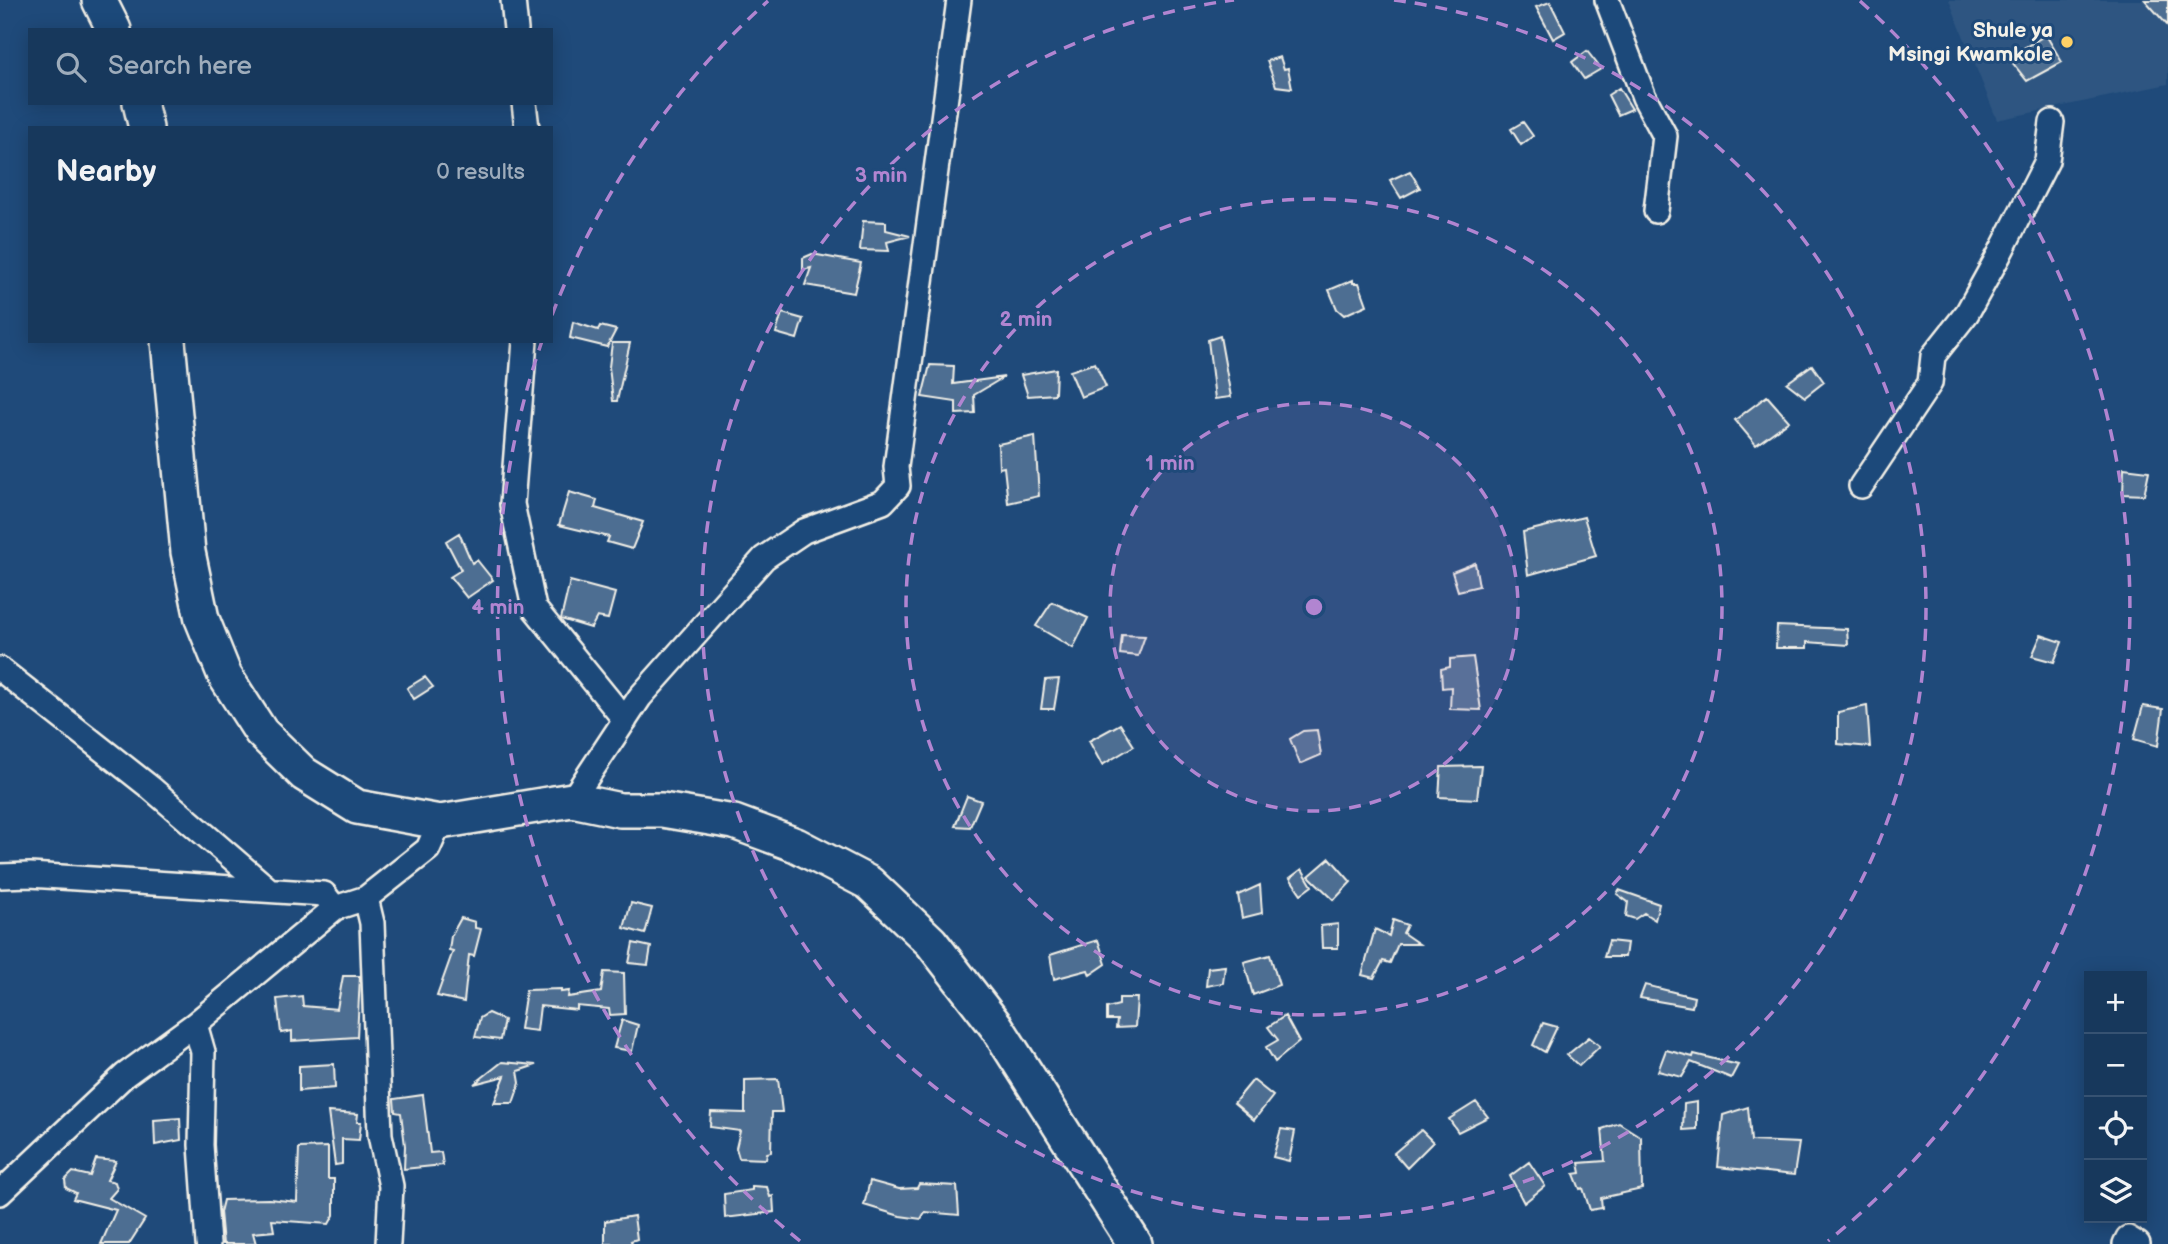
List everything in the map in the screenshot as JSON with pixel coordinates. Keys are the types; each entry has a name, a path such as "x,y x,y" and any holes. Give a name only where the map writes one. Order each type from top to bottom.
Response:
{"highway":[{"path":"99,0 113,28"},
{"path":"140,105 146,126"},
{"path":"168,343 188,552 202,619 225,676 261,732 304,774 356,807 440,822 572,800 620,810 662,810 734,822 796,845 869,883 931,942 996,1026 1135,1244"}],"street":[{"path":"513,0 516,28"},
{"path":"572,800 640,697 764,558 804,531 883,502 898,486 896,467 959,0"},
{"path":"1607,0 1644,97 1665,136 1656,211"},
{"path":"524,105 527,126"},
{"path":"1861,486 1930,383 1933,356 1967,313 1999,255 2047,161 2052,122"},
{"path":"525,343 512,504 534,608 625,720"},
{"path":"0,669 151,788 269,890"},
{"path":"0,1193 125,1075 195,1024 335,908 366,898 428,849 440,822"},
{"path":"0,876 30,875 324,894 335,908"},
{"path":"366,898 372,923 380,1135 391,1186 388,1244"},
{"path":"195,1024 203,1052 201,1145 208,1244"},
{"path":"2125,1244 2128,1238 2138,1244"}],"shaded area":[{"name":"Shule ya Msingi Kwamkole","path":"1949,0 2168,0 2168,84 1997,120"}],"building":[{"path":"2145,0 2168,0 2168,26"},
{"path":"1550,2 1565,32 1553,39 1536,7"},
{"path":"2046,35 2062,62 2027,81 2008,57"},
{"path":"1587,51 1601,69 1584,79 1572,62"},
{"path":"1280,57 1284,69 1288,68 1292,88 1276,86 1267,61"},
{"path":"1619,88 1632,109 1618,115 1608,95"},
{"path":"1523,122 1533,136 1521,145 1511,129"},
{"path":"1410,171 1420,188 1401,198 1390,180"},
{"path":"863,221 886,222 886,230 910,236 887,242 889,251 860,250"},
{"path":"812,254 861,263 854,293 805,285 811,268 803,270 803,258"},
{"path":"1353,280 1353,283 1359,283 1367,305 1344,315 1337,309 1329,290"},
{"path":"782,313 803,319 797,339 776,333"},
{"path":"573,322 598,330 600,326 616,330 607,347 570,338"},
{"path":"1220,336 1231,397 1215,399 1208,340"},
{"path":"612,343 630,343 617,401 613,401 609,367"},
{"path":"1095,363 1106,387 1081,397 1070,371"},
{"path":"930,365 954,366 953,384 1004,377 974,395 975,413 956,414 956,402 922,397"},
{"path":"1812,365 1824,382 1805,397 1787,383"},
{"path":"1056,369 1055,394 1028,396 1021,375"},
{"path":"1767,396 1789,421 1756,445 1735,420"},
{"path":"1035,436 1039,496 1008,503 1004,467 999,468 998,444"},
{"path":"2124,468 2149,471 2144,495 2123,494"},
{"path":"569,492 597,500 595,508 643,522 632,549 607,542 609,537 559,525"},
{"path":"1584,517 1596,556 1528,575 1523,532"},
{"path":"459,533 472,563 477,560 493,580 467,598 450,577 461,570 446,541"},
{"path":"1475,563 1479,586 1458,591 1452,572"},
{"path":"570,581 615,593 608,619 597,617 591,628 561,619"},
{"path":"1052,602 1088,618 1073,648 1036,626"},
{"path":"1777,626 1847,629 1848,645 1807,642 1807,648 1776,648"},
{"path":"1122,635 1145,636 1138,656 1120,654"},
{"path":"2041,635 2062,642 2054,662 2032,656"},
{"path":"1473,657 1481,710 1450,709 1451,687 1442,688 1441,669 1450,667 1450,659"},
{"path":"425,677 433,687 414,699 407,688"},
{"path":"1059,679 1054,709 1041,709 1045,680"},
{"path":"1867,706 1870,747 1838,744 1838,712"},
{"path":"2143,706 2163,709 2158,746 2134,739"},
{"path":"1120,724 1134,746 1102,765 1089,741"},
{"path":"1317,730 1321,755 1300,764 1290,739 1303,731"},
{"path":"1481,766 1477,799 1439,797 1441,767"},
{"path":"967,796 981,801 970,827 955,826"},
{"path":"1330,858 1351,882 1334,900 1309,876"},
{"path":"1302,869 1312,886 1301,894 1290,878"},
{"path":"1260,885 1262,913 1242,918 1238,895"},
{"path":"1619,890 1659,904 1655,920 1644,913 1635,919 1626,916 1628,902 1617,894"},
{"path":"631,903 652,908 645,934 624,928"},
{"path":"461,918 475,922 475,928 481,929 474,956 469,955 464,1002 437,996 453,951 449,950 451,936"},
{"path":"1393,920 1407,925 1403,933 1419,944 1398,944 1390,963 1383,961 1374,978 1362,975 1375,929 1389,936"},
{"path":"1338,924 1338,948 1322,948 1321,926"},
{"path":"1098,940 1106,964 1090,975 1088,970 1054,979 1050,955"},
{"path":"1609,941 1627,943 1625,957 1604,957"},
{"path":"633,943 651,947 648,965 629,963"},
{"path":"1270,955 1279,985 1253,995 1244,962"},
{"path":"1225,966 1223,983 1206,986 1208,968"},
{"path":"604,972 624,973 625,1014 610,1015 609,1009 577,1006 577,1010 540,1006 537,1031 520,1029 526,990 561,989 561,992 569,991 568,997 601,992"},
{"path":"343,976 360,976 357,1037 292,1041 292,1031 281,1033 277,999 302,996 303,1006 337,1009"},
{"path":"1645,985 1694,997 1692,1007 1640,998"},
{"path":"1119,998 1137,998 1135,1027 1116,1028 1117,1020 1107,1020 1107,1008 1119,1005"},
{"path":"488,1013 504,1020 500,1040 475,1037 480,1018"},
{"path":"1285,1016 1299,1042 1275,1062 1266,1047 1278,1040 1268,1027"},
{"path":"622,1020 638,1025 632,1051 614,1048"},
{"path":"1543,1023 1557,1027 1545,1052 1533,1045"},
{"path":"1589,1037 1600,1046 1579,1066 1567,1055"},
{"path":"1666,1050 1738,1065 1731,1078 1691,1062 1682,1077 1658,1071"},
{"path":"502,1062 536,1065 518,1071 520,1083 513,1103 494,1103 505,1076 474,1084"},
{"path":"334,1064 335,1088 299,1091 299,1066"},
{"path":"778,1079 782,1112 772,1112 771,1152 767,1153 766,1159 739,1158 736,1148 740,1131 710,1127 711,1112 745,1113 745,1080"},
{"path":"1253,1080 1273,1096 1254,1120 1234,1103"},
{"path":"423,1095 430,1153 441,1152 443,1165 404,1169 405,1146 401,1113 395,1112 394,1099"},
{"path":"1476,1102 1488,1117 1458,1132 1449,1119"},
{"path":"1697,1102 1697,1129 1683,1130 1684,1104"},
{"path":"1748,1107 1751,1141 1799,1143 1794,1175 1718,1167 1723,1115"},
{"path":"328,1112 358,1114 357,1122 361,1122 359,1140 342,1139 342,1164 335,1165"},
{"path":"180,1118 181,1140 155,1145 154,1120"},
{"path":"1619,1123 1641,1137 1642,1189 1601,1198 1602,1208 1590,1210 1583,1188 1580,1189 1574,1174 1581,1173 1579,1163 1605,1161 1602,1129"},
{"path":"1281,1129 1295,1131 1289,1161 1273,1157"},
{"path":"1421,1130 1433,1142 1407,1168 1394,1153"},
{"path":"328,1147 328,1179 334,1179 334,1215 329,1224 272,1220 274,1231 253,1233 256,1244 223,1244 220,1212 223,1200 269,1199 297,1202 299,1148"},
{"path":"96,1159 116,1161 107,1180 115,1182 117,1189 109,1198 145,1219 129,1244 101,1244 116,1210 73,1199 76,1193 66,1188 65,1180 73,1172 90,1176"},
{"path":"1529,1162 1545,1186 1524,1203 1510,1176"},
{"path":"870,1181 899,1189 917,1188 919,1184 957,1186 959,1215 925,1212 921,1219 864,1205"},
{"path":"752,1186 767,1187 770,1197 773,1196 774,1212 725,1218 724,1194 752,1190"},
{"path":"634,1216 637,1239 631,1241 632,1244 605,1244 605,1221"}],"place":[{"name":"Shule ya Msingi Kwamkole","path":"2067,42"}]}
